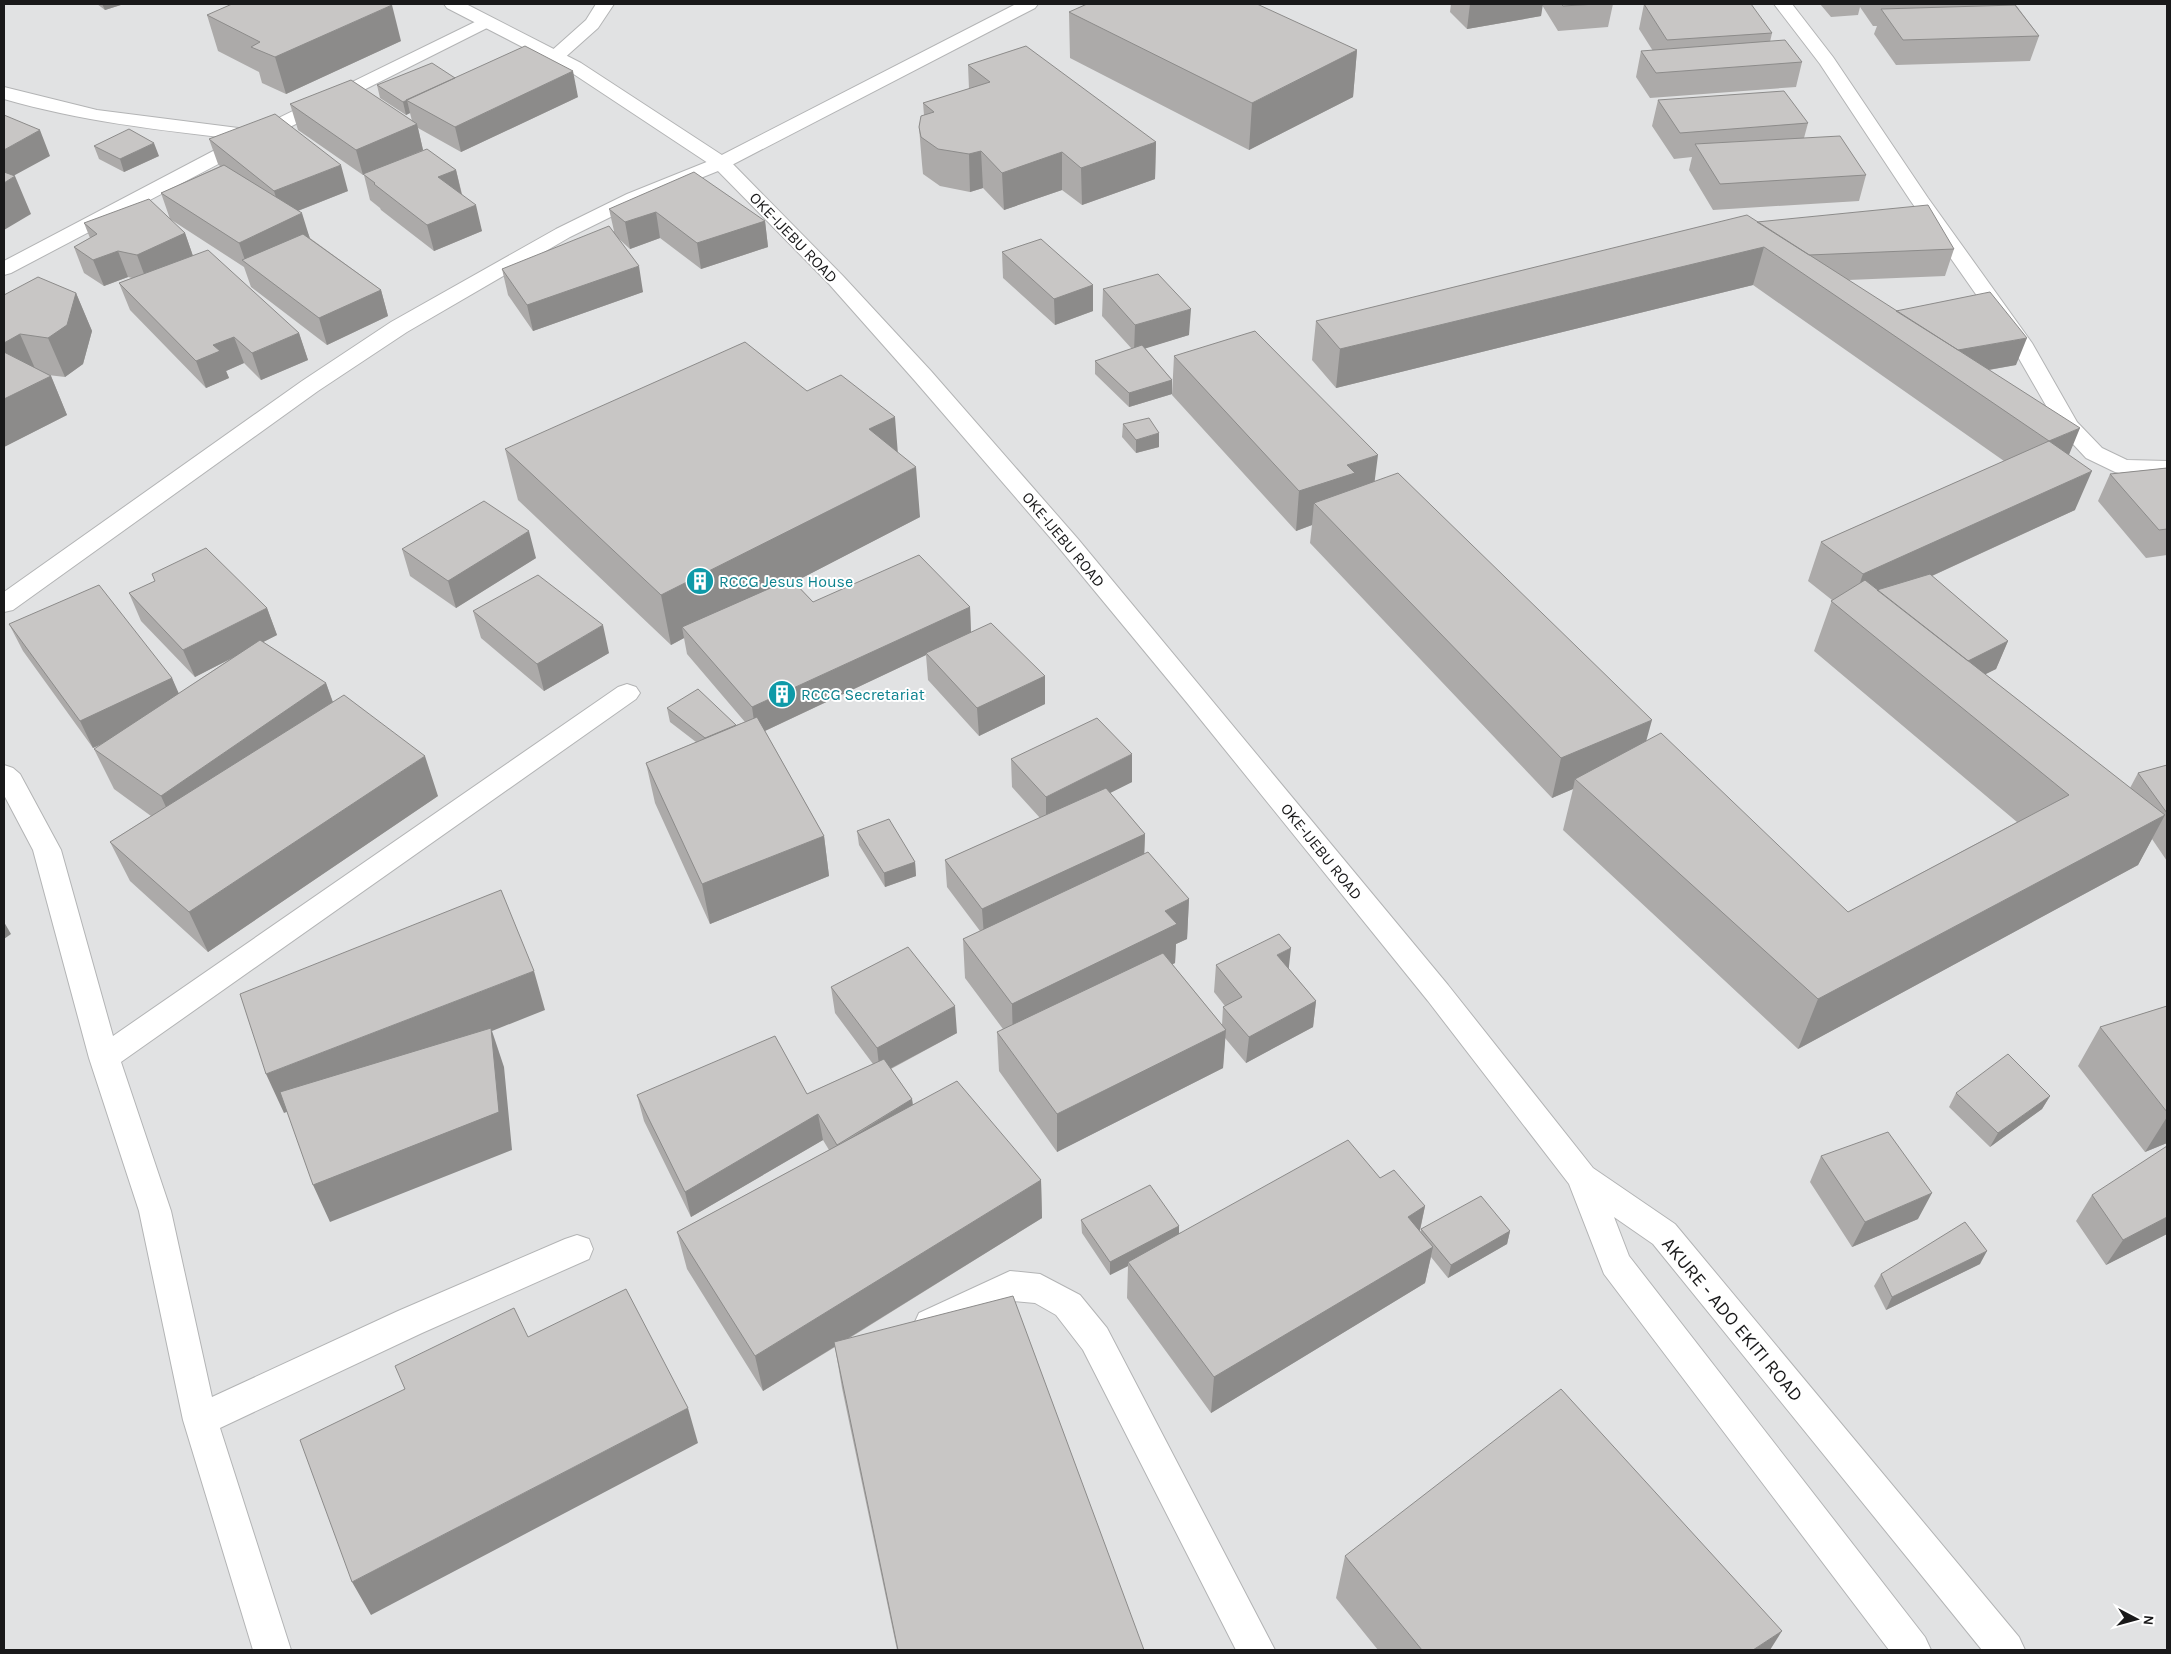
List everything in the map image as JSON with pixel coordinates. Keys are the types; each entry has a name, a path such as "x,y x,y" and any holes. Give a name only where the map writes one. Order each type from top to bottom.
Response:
{"street":[{"name":"OKE-IJEBU ROAD","path":"453,4 575,67 721,162 836,280 1069,544 1438,993 1582,1177"},
{"path":"555,57 592,24 604,7 604,4"},
{"path":"4,604 310,386 399,327 564,232 634,198 721,162 1029,4"},
{"path":"1783,4 1827,61 1920,200 2021,343 2068,425 2094,453 2123,467 2167,468"},
{"path":"4,269 257,136 485,22"},
{"path":"4,93 94,114 257,136"},
{"path":"104,1058 627,693"},
{"path":"4,775 10,781 47,850 104,1058 155,1211 200,1420 272,1650"},
{"path":"1582,1177 1616,1264 1912,1650"},
{"name":"AKURE - ADO EKITI ROAD","path":"1582,1177 1664,1234 2006,1650"},
{"path":"200,1420 410,1322 577,1249"},
{"path":"900,1340 1010,1286 1040,1289 1068,1305 1095,1339 1256,1650"}],"building":[{"path":"232,4 392,5 275,57 251,47 260,42 207,15"},
{"path":"1087,4 1257,4 1357,50 1252,103 1069,12"},
{"path":"1561,4 1597,4 1563,6"},
{"path":"1644,4 1751,4 1772,33 1667,40"},
{"path":"2015,5 2039,36 1903,40 1881,9"},
{"path":"1785,40 1802,62 1656,73 1641,51"},
{"path":"525,46 573,71 455,127 406,100"},
{"path":"1026,46 1156,142 1081,168 1062,152 1002,173 981,151 969,154 938,149 921,137 919,127 921,116 934,112 923,103 990,82 968,65"},
{"path":"432,63 455,78 403,102 377,85"},
{"path":"351,80 417,124 356,150 290,104"},
{"path":"1784,91 1808,123 1680,133 1658,100"},
{"path":"275,114 341,165 274,191 209,139"},
{"path":"4,115 40,130 4,150"},
{"path":"129,129 154,143 120,159 94,146"},
{"path":"1840,136 1866,175 1720,184 1695,144"},
{"path":"427,149 456,170 438,177 476,205 427,225 363,174"},
{"path":"224,165 302,213 239,243 161,193"},
{"path":"4,172 15,176 4,183"},
{"path":"694,172 765,221 697,243 656,212 625,222 609,209"},
{"path":"149,199 185,233 137,255 118,251 93,260 74,247 97,234 84,223"},
{"path":"1928,205 1954,249 1809,255 1757,222"},
{"path":"1747,215 2080,428 2049,441 1764,247 1340,349 1316,321"},
{"path":"609,226 639,266 527,305 502,269"},
{"path":"303,234 381,290 319,318 242,260"},
{"path":"1041,239 1093,285 1054,299 1002,252"},
{"path":"208,250 299,333 252,353 234,337 213,345 220,351 196,361 119,283"},
{"path":"1158,274 1191,309 1135,325 1103,289"},
{"path":"38,277 76,293 67,325 48,338 20,334 4,343 4,295"},
{"path":"1990,292 2027,338 1958,350 1896,311"},
{"path":"1255,331 1378,455 1347,465 1355,473 1299,491 1174,356"},
{"name":"RCCG Jesus House","path":"745,342 807,391 841,375 895,417 869,429 916,467 661,595 505,449"},
{"path":"1142,345 1172,380 1129,393 1095,361"},
{"path":"4,352 51,376 4,399"},
{"path":"1149,418 1159,433 1136,440 1123,424"},
{"path":"2049,441 2092,471 1863,574 1821,542"},
{"path":"2167,468 2167,529 2159,530 2110,474"},
{"path":"1398,473 1652,720 1561,758 1314,503"},
{"path":"484,501 529,531 448,581 402,549"},
{"path":"206,548 267,608 183,650 129,593 155,581 152,574"},
{"name":"RCCG Secretariat","path":"919,555 970,607 752,707 682,627 791,579 813,602"},
{"path":"1930,574 2008,641 1968,661 1877,590"},
{"path":"538,575 603,625 537,664 473,611"},
{"path":"1865,580 2165,815 1818,999 1575,779 1661,733 1848,912 2069,795 1831,601"},
{"path":"99,585 172,678 80,721 9,624"},
{"path":"991,623 1045,676 977,708 926,653"},
{"path":"260,640 326,683 161,796 94,749"},
{"path":"698,689 736,725 705,738 667,708"},
{"path":"344,695 425,756 189,912 110,842"},
{"path":"757,717 824,836 702,884 646,763"},
{"path":"1097,718 1132,754 1046,797 1011,759"},
{"path":"2167,765 2167,813 2138,773"},
{"path":"1106,788 1145,834 982,909 945,860"},
{"path":"889,819 915,862 884,873 857,831"},
{"path":"1148,852 1189,899 1165,911 1177,924 1012,1004 963,939"},
{"path":"501,890 534,971 266,1074 240,994"},
{"path":"1279,934 1291,948 1277,955 1316,1001 1249,1037 1223,1007 1242,997 1216,965"},
{"path":"908,947 955,1006 877,1048 831,987"},
{"path":"1163,953 1226,1030 1057,1114 997,1032"},
{"path":"2167,1006 2167,1112 2100,1027"},
{"path":"491,1028 499,1112 313,1185 280,1092"},
{"path":"775,1036 807,1094 884,1059 912,1099 837,1145 818,1114 685,1192 637,1095"},
{"path":"2008,1054 2050,1096 1998,1133 1956,1093"},
{"path":"957,1081 1041,1180 755,1356 677,1232"},
{"path":"1888,1132 1932,1193 1865,1222 1821,1156"},
{"path":"1348,1140 1380,1178 1394,1170 1425,1206 1408,1217 1433,1247 1214,1377 1128,1262"},
{"path":"2167,1146 2167,1217 2123,1240 2092,1195"},
{"path":"1150,1185 1179,1226 1110,1262 1081,1220"},
{"path":"1481,1196 1510,1231 1451,1265 1421,1229"},
{"path":"1965,1222 1987,1251 1892,1297 1881,1274"},
{"path":"626,1289 688,1408 352,1582 300,1440 405,1389 395,1366 514,1308 528,1337"},
{"path":"1013,1296 1144,1650 898,1650 834,1342"},
{"path":"1561,1389 1782,1631 1753,1650 1422,1650 1345,1556"}],"place":[{"name":"RCCG Jesus House","path":"700,581"},
{"name":"RCCG Secretariat","path":"782,694"}]}
